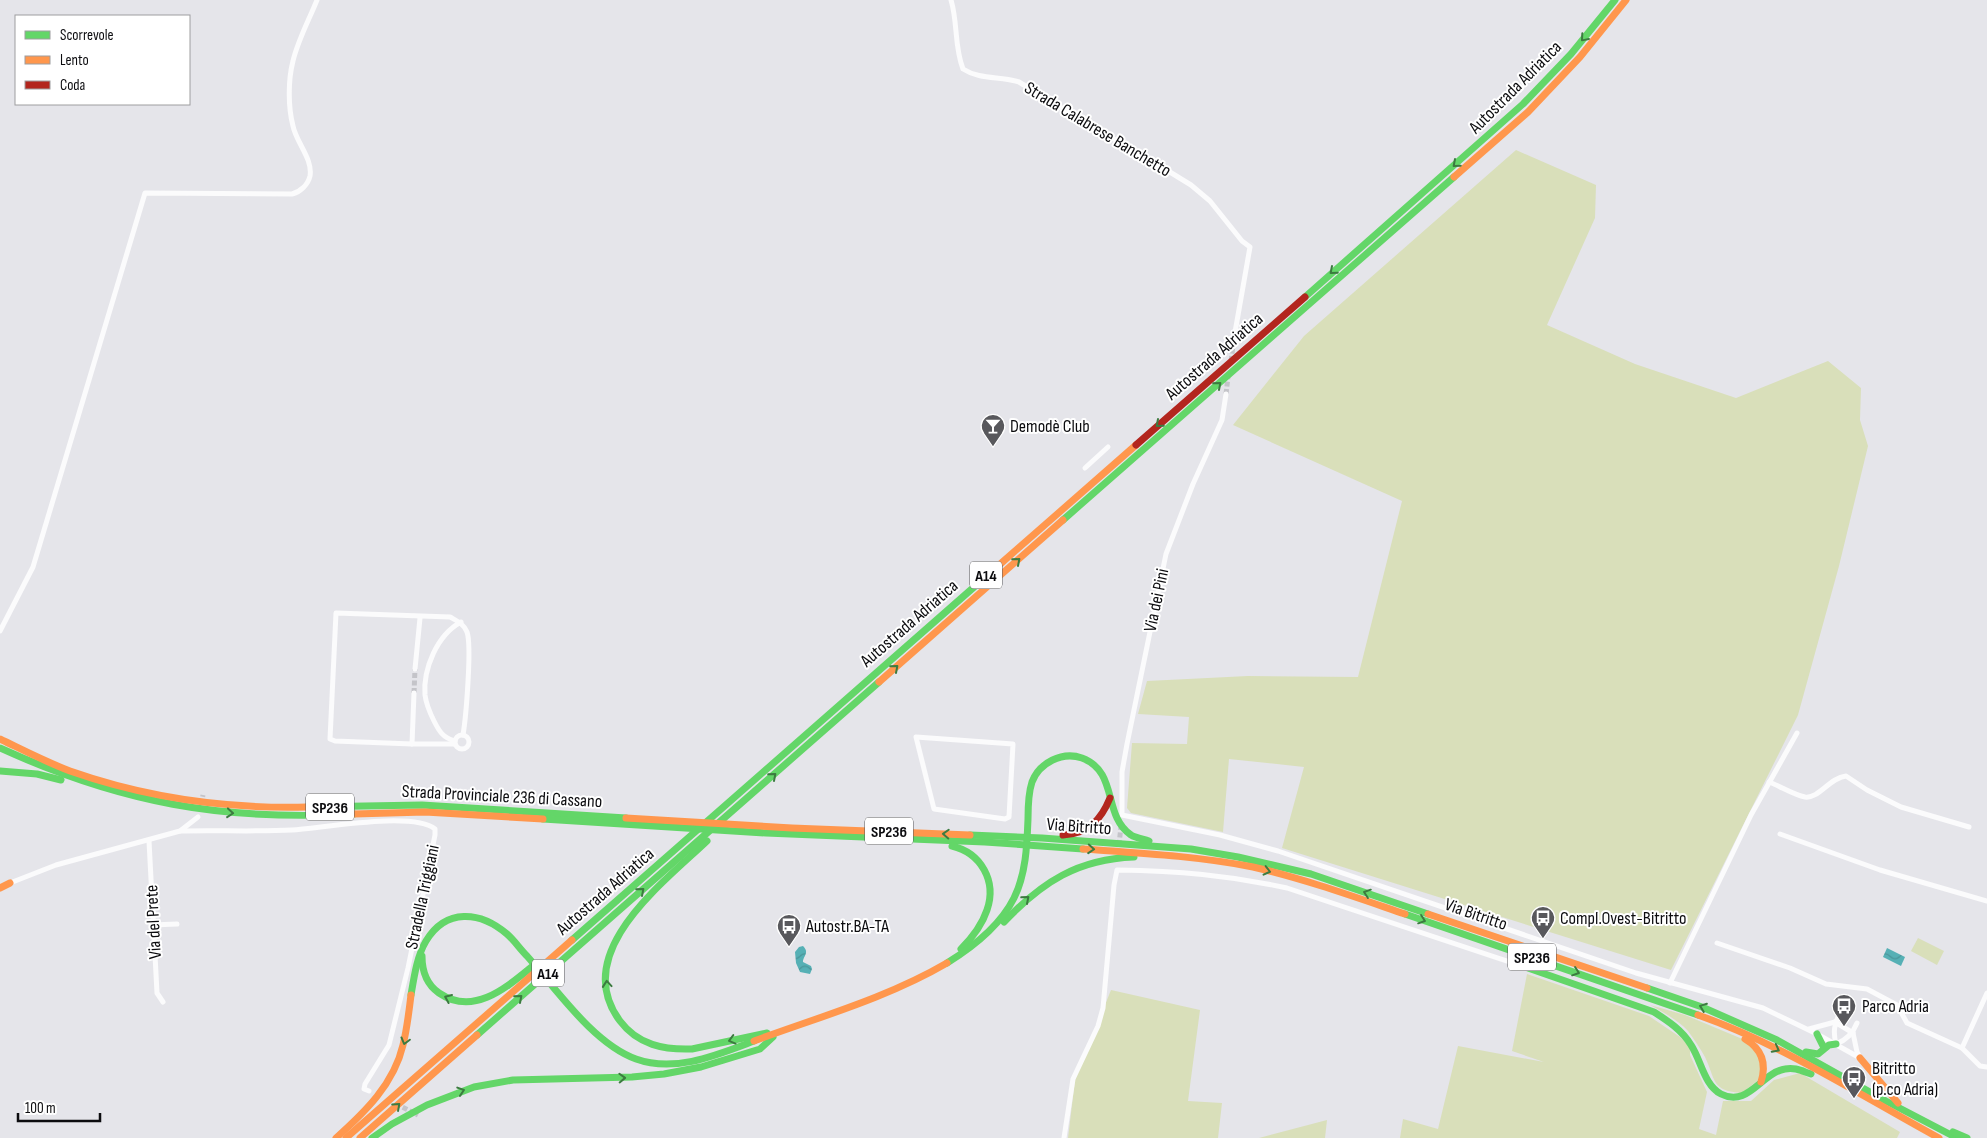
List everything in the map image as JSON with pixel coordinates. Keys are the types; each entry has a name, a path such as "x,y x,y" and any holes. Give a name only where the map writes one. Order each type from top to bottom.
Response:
{"main road":[{"name":"Autostrada Adriatica","path":"346,1138 1524,103 1564,60 1615,0"},
{"name":"Autostrada Adriatica","path":"360,1138 1528,112 1580,57 1626,0"},
{"name":"Strada Provinciale 236 di Cassano","path":"0,740 93,779 147,794 192,802 279,808 422,805 670,825"},
{"name":"Strada Provinciale 236 di Cassano","path":"0,748 56,773 99,788 160,804 234,814 293,816 368,812 425,812 766,830 969,835 1012,838"},
{"path":"372,1138 392,1124 427,1105 474,1087 513,1080 632,1077 677,1072 760,1049 779,1032 834,1014 926,974 976,943 992,929 1009,906 1020,883 1024,864 1029,790 1037,771 1048,761 1065,756 1091,761 1102,771 1108,783 1118,823 1134,838 1224,849 1239,852 1268,863"},
{"path":"0,771 37,774 99,788"},
{"path":"1012,838 1043,839 1072,835 1088,829 1102,816 1110,796"},
{"name":"A14","path":"736,808 697,851 666,878 626,922 614,942 608,962 606,974 610,1005 627,1030 639,1040 667,1048 694,1048 754,1034 779,1032"},
{"name":"Strada Provinciale 236 di Cassano","path":"766,830 837,838 1012,838"},
{"path":"837,838 875,843 953,846 971,851 986,870 989,902 986,912 971,938 948,961"},
{"name":"Via Bitritto","path":"1012,838 1191,849 1268,863 1311,874 1648,988 1748,1026 1797,1051 1940,1134"},
{"name":"Via Bitritto","path":"1043,839 1220,861 1266,870 1319,885 1700,1015 1759,1040 1894,1114 1940,1134 1957,1138"},
{"path":"948,961 963,956 978,947 994,934 1019,905 1048,881 1086,864 1128,857 1194,862 1220,861"},
{"path":"0,883 10,883"},
{"path":"0,888 10,883"},
{"name":"A14","path":"424,942 423,972 434,990 446,999 464,1003 478,1001 503,989 606,910"},
{"name":"A14","path":"336,1138 370,1106 398,1063 407,1036 414,979 424,942 431,932 454,917 479,917 507,934 604,1040 622,1054 663,1064 697,1059 779,1032"},
{"path":"1528,968 1654,1012 1681,1031 1700,1060 1706,1076 1714,1089 1722,1094 1743,1097 1775,1071 1783,1068 1806,1071 1824,1081 1835,1081"},
{"path":"1663,1002 1752,1043 1762,1054 1764,1061 1760,1084"},
{"path":"1748,1026 1775,1035 1811,1054 1818,1054 1828,1045 1836,1044"},
{"path":"1817,1034 1824,1048"},
{"path":"1860,1058 1872,1070 1893,1099 1932,1122 1940,1134 1954,1132 1967,1138"},
{"path":"1894,1114 1902,1125 1927,1138"}],"street":[{"path":"0,631 33,567 145,193 292,194 297,193 308,182 310,171 293,128 290,111 291,72 294,57 317,0"},
{"name":"Strada Calabrese Banchetto","path":"951,0 954,10 958,53 963,68 984,77 1019,82 1094,131 1133,148 1191,185 1210,201 1242,241 1250,247 1234,338"},
{"name":"Via dei Pini","path":"1226,394 1222,420 1193,484 1166,554 1122,772 1122,815 1210,833 1278,851 1670,983"},
{"path":"1085,468 1108,447"},
{"path":"455,742 412,744 335,741 330,739 336,614 450,618 460,622 468,632 469,649 463,735"},
{"path":"415,669 420,618"},
{"path":"460,622 435,649 426,675 425,696 431,716 440,732 455,742 461,749 467,747 469,741 463,735"},
{"path":"412,744 414,694"},
{"path":"1797,733 1724,868 1707,908 1697,924 1670,983 1763,1008 1817,1034 1860,1058"},
{"path":"455,742 459,735 463,735"},
{"path":"916,737 1013,744 1009,816 1004,819 934,809 916,737"},
{"path":"1769,782 1805,797 1813,796 1832,781 1846,776 1867,790 1901,807 1969,827"},
{"path":"10,883 56,865 180,831 198,817"},
{"name":"Stradella Triggiani","path":"180,831 290,830 389,821 413,821 428,824 435,829 408,968 389,1045 365,1084 364,1089 369,1091"},
{"path":"1780,834 1880,870 1987,901"},
{"name":"Via del Prete","path":"149,841 157,993 163,1002"},
{"path":"1064,1138 1073,1079 1098,1026 1103,1008 1117,870 1194,872 1287,888 1528,968"},
{"path":"152,925 177,924"},
{"path":"1717,943 1790,968 1826,984 1867,989 1897,1005 1907,1023 1962,1048 1980,1066 1987,1067"},
{"path":"1962,1048 1987,993"},
{"path":"1836,1044 1834,1035 1835,1022 1840,1013"},
{"path":"1808,1030 1824,1027 1835,1022"},
{"path":"1835,1022 1853,1033"},
{"path":"1857,1023 1853,1033 1856,1052 1860,1058"},
{"path":"1836,1044 1853,1033"}],"green space":[{"path":"1516,150 1596,185 1595,218 1547,325 1635,364 1736,398 1828,361 1861,388 1860,420 1868,446 1839,566 1798,715 1671,970 1282,848 1304,767 1229,759 1223,832 1131,813 1127,808 1132,743 1187,744 1189,717 1138,714 1147,681 1248,676 1358,677 1402,501 1233,425 1304,336"},
{"path":"1918,938 1944,951 1937,965 1911,951"},
{"path":"1527,974 1649,1016 1680,1037 1690,1047 1690,1055 1707,1092 1699,1129 1716,1135 1723,1101 1751,1101 1774,1080 1800,1073 1900,1132 1897,1138 1400,1138 1403,1119 1438,1129 1458,1046 1544,1062 1512,1051"},
{"path":"1111,990 1200,1010 1188,1101 1222,1103 1218,1138 1068,1138 1075,1080"},
{"path":"1650,1005 1685,1015 1752,1043 1758,1048 1762,1077 1742,1093 1732,1092 1720,1087 1713,1078 1705,1057 1688,1031 1665,1013"},
{"path":"1327,1120 1325,1138 1259,1138"}],"water":[{"path":"803,946 806,953 803,962 811,966 810,974 800,972 796,963 795,952 799,947"},
{"path":"1887,948 1905,957 1901,966 1883,957"}],"tunnel":[{"path":"1231,361 1234,338"},
{"path":"1226,394 1228,377"},
{"path":"414,693 415,669"},
{"path":"201,804 203,795"},
{"path":"1119,845 1121,826"},
{"path":"396,1104 418,1115"}],"traffic: fast":[{"path":"1305,297 1523,104 1571,54 1615,0"},
{"path":"1063,520 1454,177"},
{"path":"572,940 998,566"},
{"path":"477,1035 879,682"},
{"path":"0,748 45,767 88,782 130,795 173,804 216,811 260,814 354,814"},
{"path":"947,963 994,927 1014,898 1021,879 1025,859 1028,801 1032,782 1040,769 1052,760 1074,756 1094,765 1106,783 1116,816 1122,827 1131,835 1149,841"},
{"path":"0,771 37,774 61,780"},
{"path":"307,807 422,805 626,818"},
{"path":"543,819 766,833 985,842 1083,849"},
{"path":"970,835 1042,838 1191,849 1238,857 1311,874 1428,914"},
{"path":"707,841 647,898 628,921 614,945 606,970 607,995 620,1021 627,1029 643,1041 662,1047 692,1049 767,1033"},
{"path":"952,846 971,855 978,862 984,870 990,889 990,899 982,921 973,936 961,949"},
{"path":"1004,922 1032,895 1062,875 1095,862 1134,857"},
{"path":"1405,914 1698,1015"},
{"path":"411,995 420,953 434,930 453,918 475,917 497,926 507,934 577,1015 620,1052 651,1063 681,1063 711,1057 754,1041"},
{"path":"422,956 424,972 431,986 452,1000 465,1002 490,996 513,982 534,965"},
{"path":"1528,968 1659,1015 1674,1026 1687,1040 1711,1085 1721,1094 1739,1097 1776,1072 1785,1069 1795,1069 1811,1074"},
{"path":"1647,988 1702,1007 1777,1040 1957,1138"},
{"path":"1817,1034 1824,1048"},
{"path":"372,1138 392,1124 427,1105 474,1087 513,1080 632,1077 664,1074 701,1067 760,1049 773,1037"},
{"path":"1806,1052 1818,1054 1829,1045 1836,1044"},
{"path":"1953,1132 1967,1138"}],"traffic: slow":[{"path":"1454,177 1528,112 1580,57 1626,0"},
{"path":"998,566 1136,445"},
{"path":"879,682 1063,520"},
{"path":"0,739 70,771 157,795 217,804 307,807"},
{"path":"354,814 425,812 543,819"},
{"path":"626,818 792,828 970,835"},
{"path":"1083,849 1189,858 1253,867 1311,883 1405,914"},
{"path":"0,888 10,883"},
{"path":"1428,914 1647,988"},
{"path":"346,1138 572,940"},
{"path":"754,1041 877,997 947,963"},
{"path":"336,1138 368,1107 393,1072 403,1045 411,995"},
{"path":"1698,1015 1730,1027 1791,1056 1939,1138"},
{"path":"360,1138 477,1035"},
{"path":"1745,1039 1756,1047 1762,1057 1763,1075 1761,1082"},
{"path":"1860,1058 1898,1103"}],"traffic: jam":[{"path":"1136,445 1305,297"},
{"path":"1063,835 1086,829 1098,819 1110,798"}],"place":[{"name":"Demodè Club","path":"993,447"},
{"name":"Compl.Ovest-Bitritto","path":"1543,939"},
{"name":"Autostr.BA-TA","path":"789,947"},
{"name":"Parco Adria","path":"1844,1027"},
{"name":"Bitritto (p.co Adria)","path":"1854,1099"}]}
